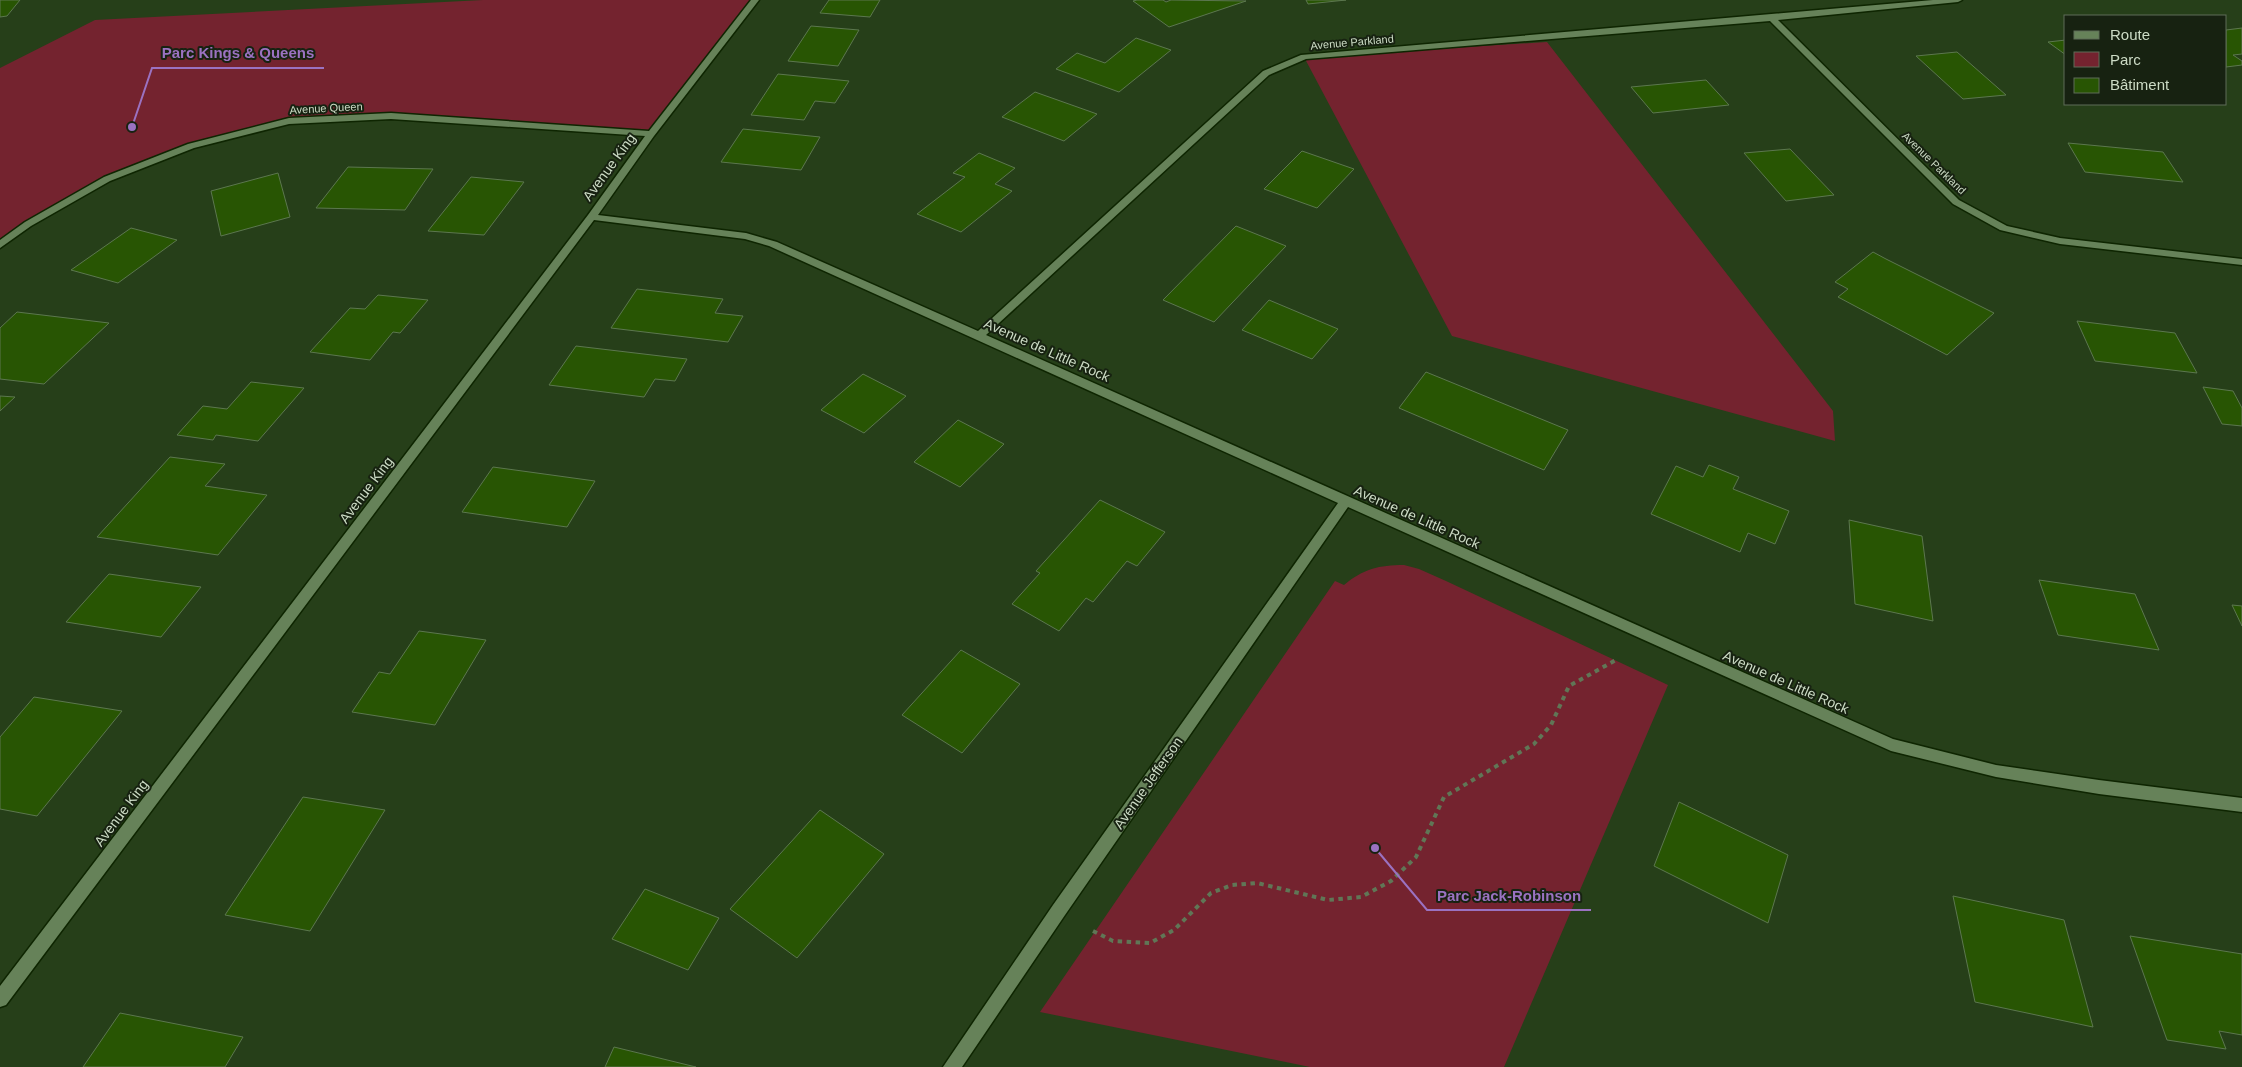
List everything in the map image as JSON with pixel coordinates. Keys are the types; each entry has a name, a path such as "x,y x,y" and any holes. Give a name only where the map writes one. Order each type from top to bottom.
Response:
{"street":[{"name":"Avenue King","path":"0,999 591,217 651,134 755,0"},
{"name":"Avenue Parkland","path":"979,336 1266,72 1304,57 1772,18 1958,0"},
{"name":"Avenue Parkland","path":"1772,18 1956,202 2004,228 2060,241 2242,262"},
{"name":"Avenue Queen","path":"0,245 28,224 107,178 190,146 289,121 391,116 651,134"},
{"name":"Avenue de Little Rock","path":"591,217 746,236 773,244 1890,745 1996,771 2242,806"},
{"name":"Avenue Jefferson","path":"952,1067 1059,910 1346,501"}],"path":[{"path":"1093,931 1113,941 1150,943 1174,930 1211,893 1232,884 1257,884 1328,900 1361,897 1391,881 1416,857 1444,796 1534,744 1552,725 1569,686 1621,657"}],"green space":[{"path":"483,0 755,0 651,134 391,116 289,121 191,146 107,179 0,245 0,68 95,20"},
{"path":"1547,42 1833,411 1835,441 1452,336 1304,57"},
{"path":"1404,565 1419,569 1446,581 1668,685 1504,1067 1310,1067 1040,1012 1335,581 1344,585 1358,575 1372,569"}],"building":[{"path":"0,0 20,0 7,16 0,17"},
{"path":"829,0 880,0 870,17 820,13"},
{"path":"1163,0 1166,2 1171,0 1246,1 1169,27 1133,1"},
{"path":"1306,0 1346,0 1308,4"},
{"path":"811,26 859,30 838,66 788,61"},
{"path":"2242,28 2242,54 2233,55 2242,61 2242,65 2227,67 2227,30"},
{"path":"1136,38 1171,50 1119,92 1056,69 1077,53 1105,63"},
{"path":"2064,40 2064,54 2048,42"},
{"path":"1957,52 2006,95 1963,99 1916,56"},
{"path":"778,74 849,81 835,103 815,101 804,120 751,115"},
{"path":"1706,80 1729,105 1653,113 1631,87"},
{"path":"1035,92 1097,114 1064,141 1002,117"},
{"path":"743,129 820,137 801,170 721,162"},
{"path":"2068,143 2163,152 2183,182 2085,172"},
{"path":"1790,149 1834,195 1786,201 1744,153"},
{"path":"1302,151 1354,169 1317,208 1264,189"},
{"path":"979,153 1015,168 995,184 1012,191 961,232 917,214 965,177 953,173"},
{"path":"348,167 433,169 405,210 316,208"},
{"path":"278,173 290,217 221,236 211,191"},
{"path":"471,177 524,182 484,235 428,231"},
{"path":"1236,226 1286,246 1214,322 1163,300"},
{"path":"131,228 177,240 118,283 71,270"},
{"path":"1873,252 1994,313 1947,355 1838,297 1848,289 1835,282"},
{"path":"637,289 723,299 715,313 743,316 728,342 611,328"},
{"path":"378,295 428,300 400,333 393,332 370,360 310,352 350,308 365,309"},
{"path":"1269,300 1338,329 1312,359 1242,330"},
{"path":"17,312 109,323 44,384 0,379 0,328"},
{"path":"2077,321 2175,333 2197,373 2095,361"},
{"path":"576,346 687,359 675,381 655,379 644,397 549,385"},
{"path":"1426,372 1568,430 1544,470 1399,408"},
{"path":"863,374 906,396 864,433 821,410"},
{"path":"251,382 304,388 258,441 216,435 213,440 177,435 203,406 227,409"},
{"path":"2203,387 2233,391 2242,408 2242,426 2222,424"},
{"path":"0,396 15,397 0,411"},
{"path":"958,420 1004,444 960,487 914,462"},
{"path":"170,457 225,464 205,486 267,495 218,555 97,537"},
{"path":"1709,465 1739,477 1733,489 1789,511 1775,544 1748,533 1740,552 1651,514 1676,466 1703,477"},
{"path":"493,467 595,481 567,527 462,512"},
{"path":"1100,500 1165,532 1137,566 1127,561 1093,602 1086,598 1059,631 1012,604 1040,573 1036,571"},
{"path":"1849,520 1922,536 1933,621 1855,604"},
{"path":"109,574 201,587 161,637 66,622"},
{"path":"2039,580 2135,594 2159,650 2058,635"},
{"path":"2232,605 2242,606 2242,626"},
{"path":"419,631 486,640 435,725 352,712 379,672 390,674"},
{"path":"961,650 1020,684 962,753 902,715"},
{"path":"34,697 122,711 37,816 0,809 0,737"},
{"path":"303,797 385,810 310,931 225,915"},
{"path":"1679,802 1788,855 1768,923 1654,866"},
{"path":"820,810 884,854 797,958 730,909"},
{"path":"645,889 719,918 688,970 612,939"},
{"path":"1953,896 2064,920 2093,1027 1975,1002"},
{"path":"2130,936 2242,954 2242,1035 2219,1031 2226,1049 2167,1040"},
{"path":"120,1013 243,1037 225,1067 83,1067"},
{"path":"614,1047 696,1067 605,1067"}],"place":[{"name":"Parc Kings & Queens","path":"132,127"},
{"name":"Parc Jack-Robinson","path":"1375,848"}]}
